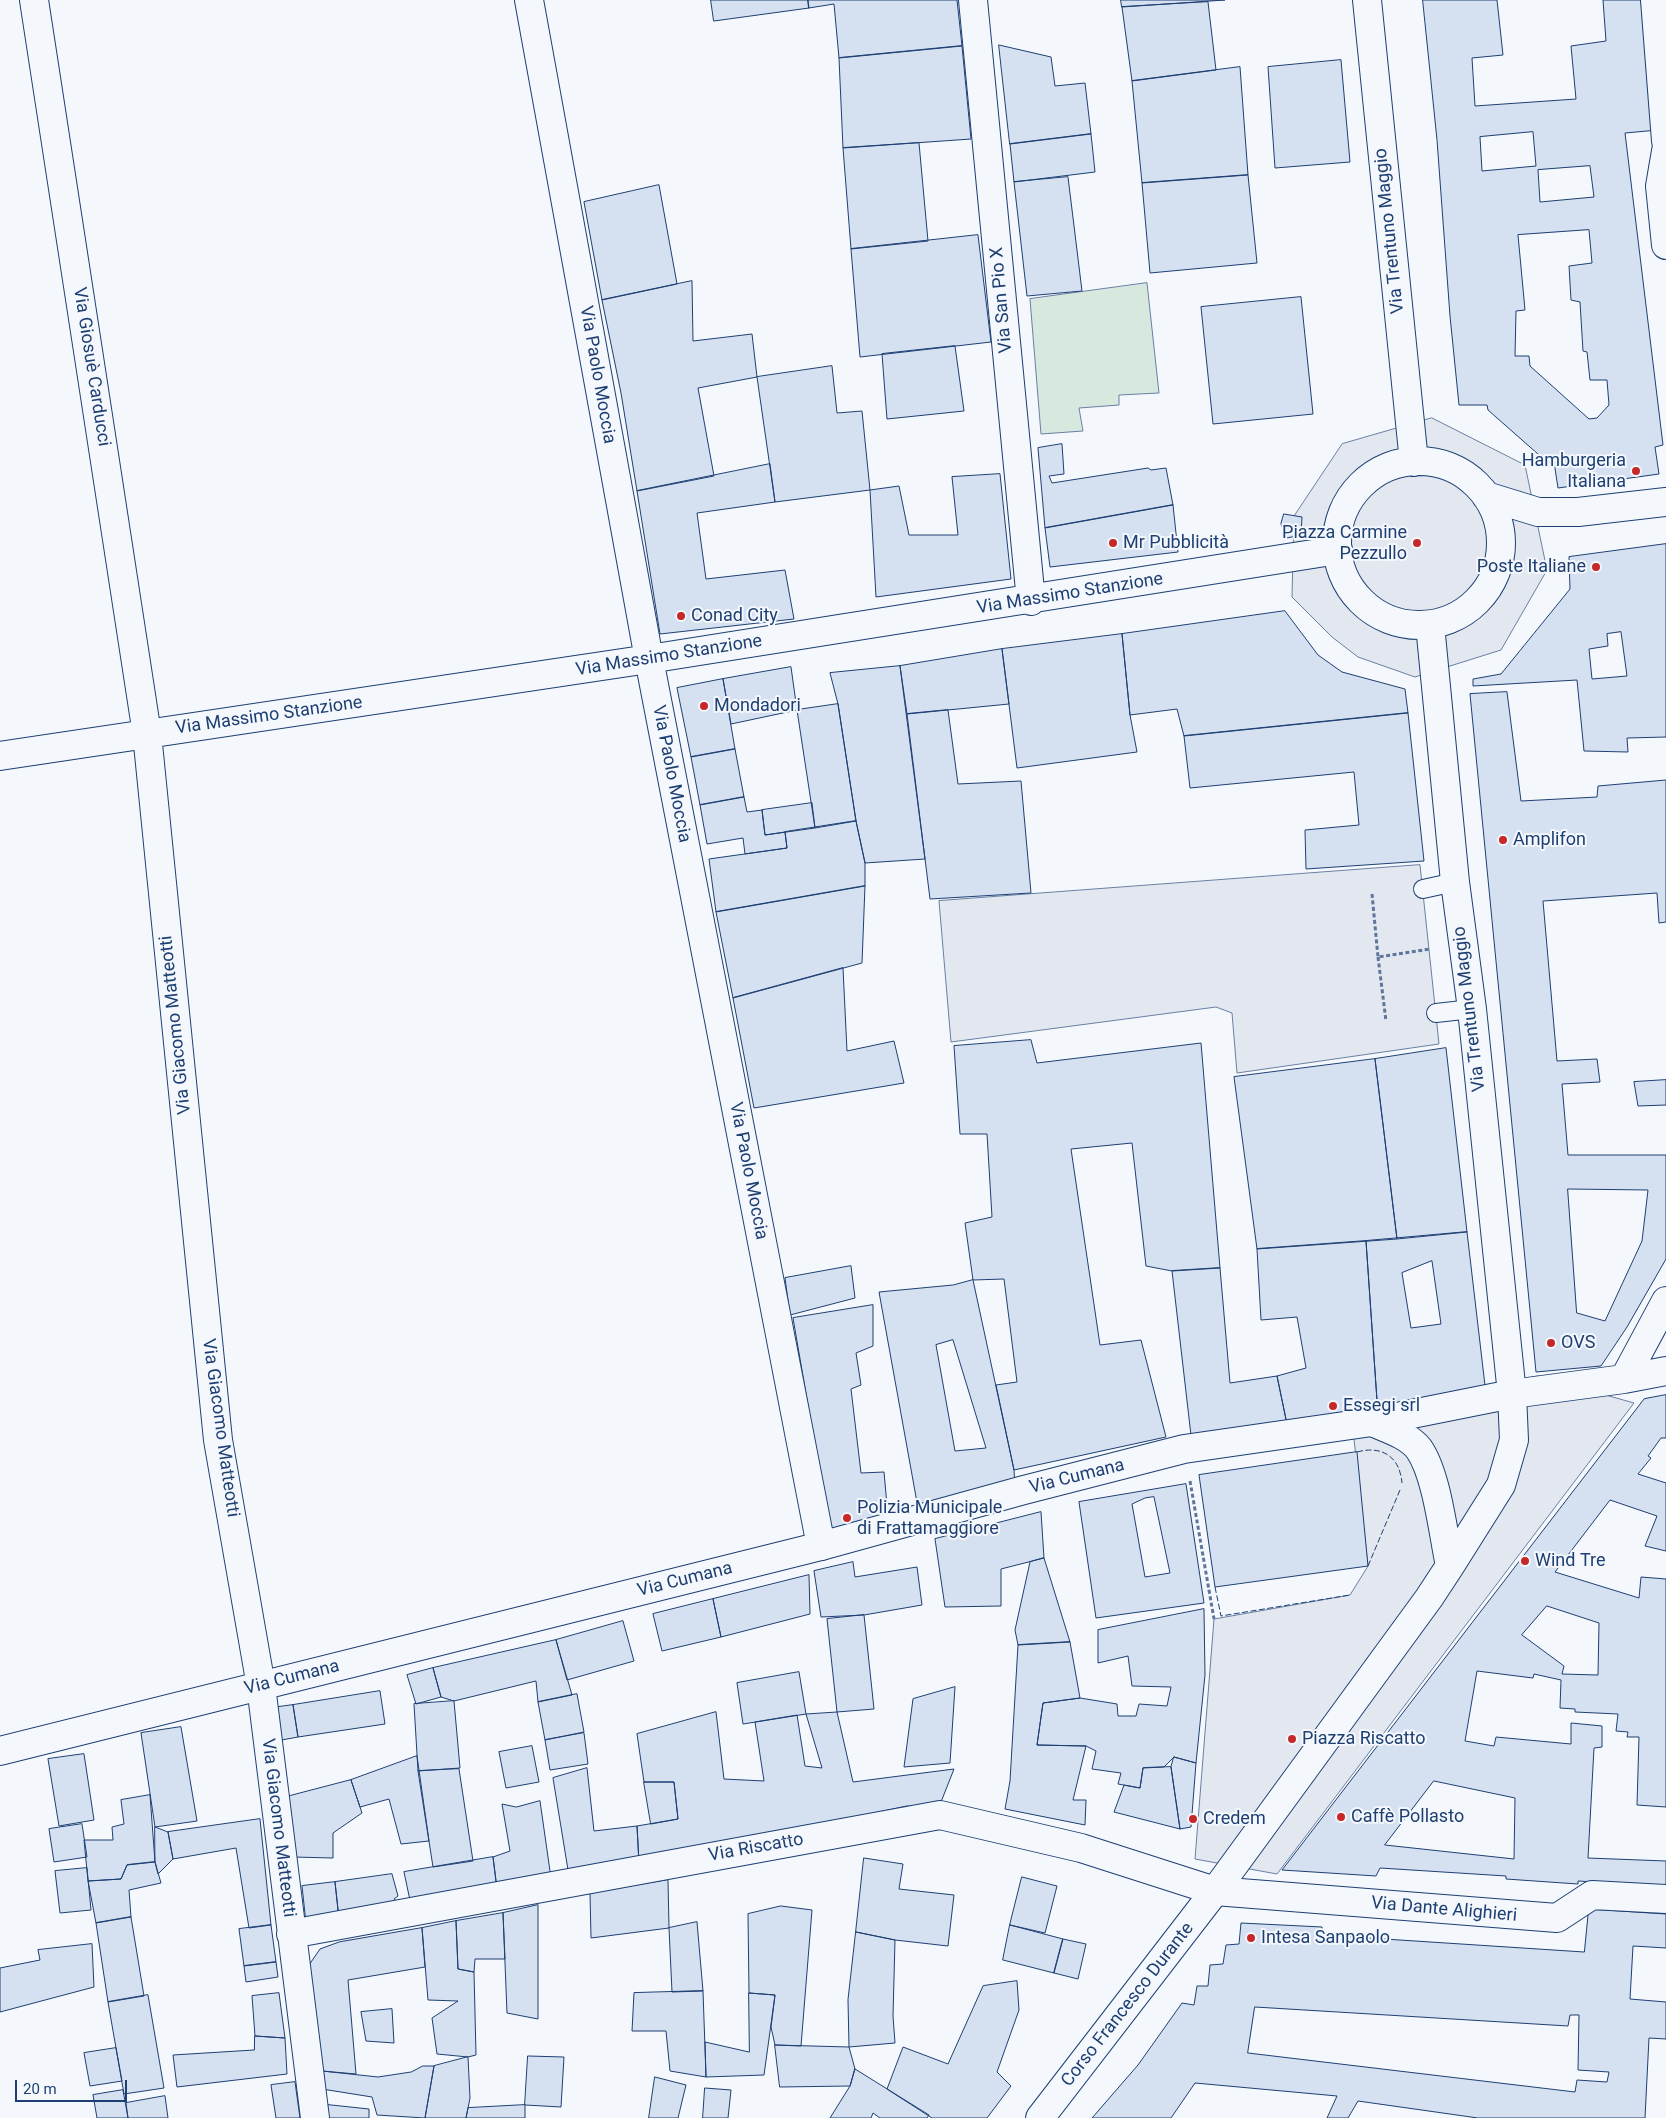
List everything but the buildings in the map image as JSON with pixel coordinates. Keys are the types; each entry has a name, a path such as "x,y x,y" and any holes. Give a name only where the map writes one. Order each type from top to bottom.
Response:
{"street":[{"name":"Via Giosuè Carducci","path":"34,0 147,734"},
{"name":"Via Paolo Moccia","path":"529,0 649,660 821,1546"},
{"name":"Via San Pio X","path":"973,0 1031,600"},
{"name":"Via Trentuno Maggio","path":"1368,0 1414,462"},
{"path":"1655,0 1666,141"},
{"path":"1666,151 1660,186 1666,244"},
{"path":"1430,462 1454,470 1475,484 1486,496 1494,511 1499,527 1501,544 1499,560 1494,576 1486,591 1475,604 1462,614 1430,625 1397,622 1368,608 1356,596 1347,582 1341,567 1338,550 1339,532 1343,514 1352,498 1364,484 1379,473 1395,465 1430,462"},
{"path":"1486,496 1538,512 1578,512 1666,502"},
{"name":"Via Massimo Stanzione","path":"0,756 649,660 1338,550"},
{"name":"Via Trentuno Maggio","path":"1430,625 1454,882 1472,1009 1512,1394"},
{"name":"Via Giacomo Matteotti","path":"147,734 218,1440 261,1686 315,2118"},
{"path":"1624,1379 1666,1301"},
{"path":"1372,1422 1512,1394 1624,1379 1666,1371"},
{"path":"1214,1891 1429,1598 1501,1485 1514,1440 1512,1394"},
{"path":"1372,1422 1400,1433 1418,1449 1432,1478 1450,1566"},
{"name":"Via Cumana","path":"0,1751 821,1546 1024,1490 1184,1449 1372,1422"},
{"name":"Via Riscatto","path":"291,1934 940,1815 1081,1848 1214,1891"},
{"name":"Via Dante Alighieri","path":"1214,1891 1557,1918 1592,1895 1666,1899"},
{"name":"Corso Francesco Durante","path":"1040,2118 1214,1891"}],"lane":[{"path":"1423,889 1454,882"},
{"path":"1436,1013 1472,1009"}],"path":[{"path":"1372,894 1386,1021"},
{"path":"1378,957 1463,944"},
{"path":"1184,1449 1214,1619"}],"shaded area":[{"path":"1147,283 1159,393 1119,395 1119,405 1079,408 1083,431 1041,434 1030,299"},
{"name":"Piazza Carmine Pezzullo","path":"1432,418 1525,465 1547,570 1501,650 1415,677 1358,657 1332,637 1292,597 1294,516 1342,444"},
{"path":"1420,865 1439,1044 1237,1073 1232,1013 1216,1007 951,1042 939,901"},
{"name":"Piazza Riscatto","path":"1538,1376 1634,1403 1277,1874 1195,1859 1214,1619 1350,1595 1368,1566 1352,1421"}],"fence":[{"path":"1357,1452 1374,1450 1388,1455 1398,1466 1402,1483"},
{"path":"1368,1566 1400,1490"},
{"path":"1215,1587 1221,1616 1350,1595"}],"place":[{"name":"Hamburgeria Italiana","path":"1636,471"},
{"name":"Mr Pubblicità","path":"1113,543"},
{"name":"Piazza Carmine Pezzullo","path":"1417,543"},
{"name":"Poste Italiane","path":"1596,567"},
{"name":"Conad City","path":"681,616"},
{"name":"Mondadori","path":"704,706"},
{"name":"Amplifon","path":"1503,840"},
{"name":"OVS","path":"1551,1343"},
{"name":"Essegi srl","path":"1333,1406"},
{"name":"Polizia Municipale di Frattamaggiore","path":"847,1518"},
{"name":"Wind Tre","path":"1525,1561"},
{"name":"Piazza Riscatto","path":"1292,1739"},
{"name":"Caffè Pollasto","path":"1341,1817"},
{"name":"Credem","path":"1193,1819"},
{"name":"Intesa Sanpaolo","path":"1251,1938"}]}
